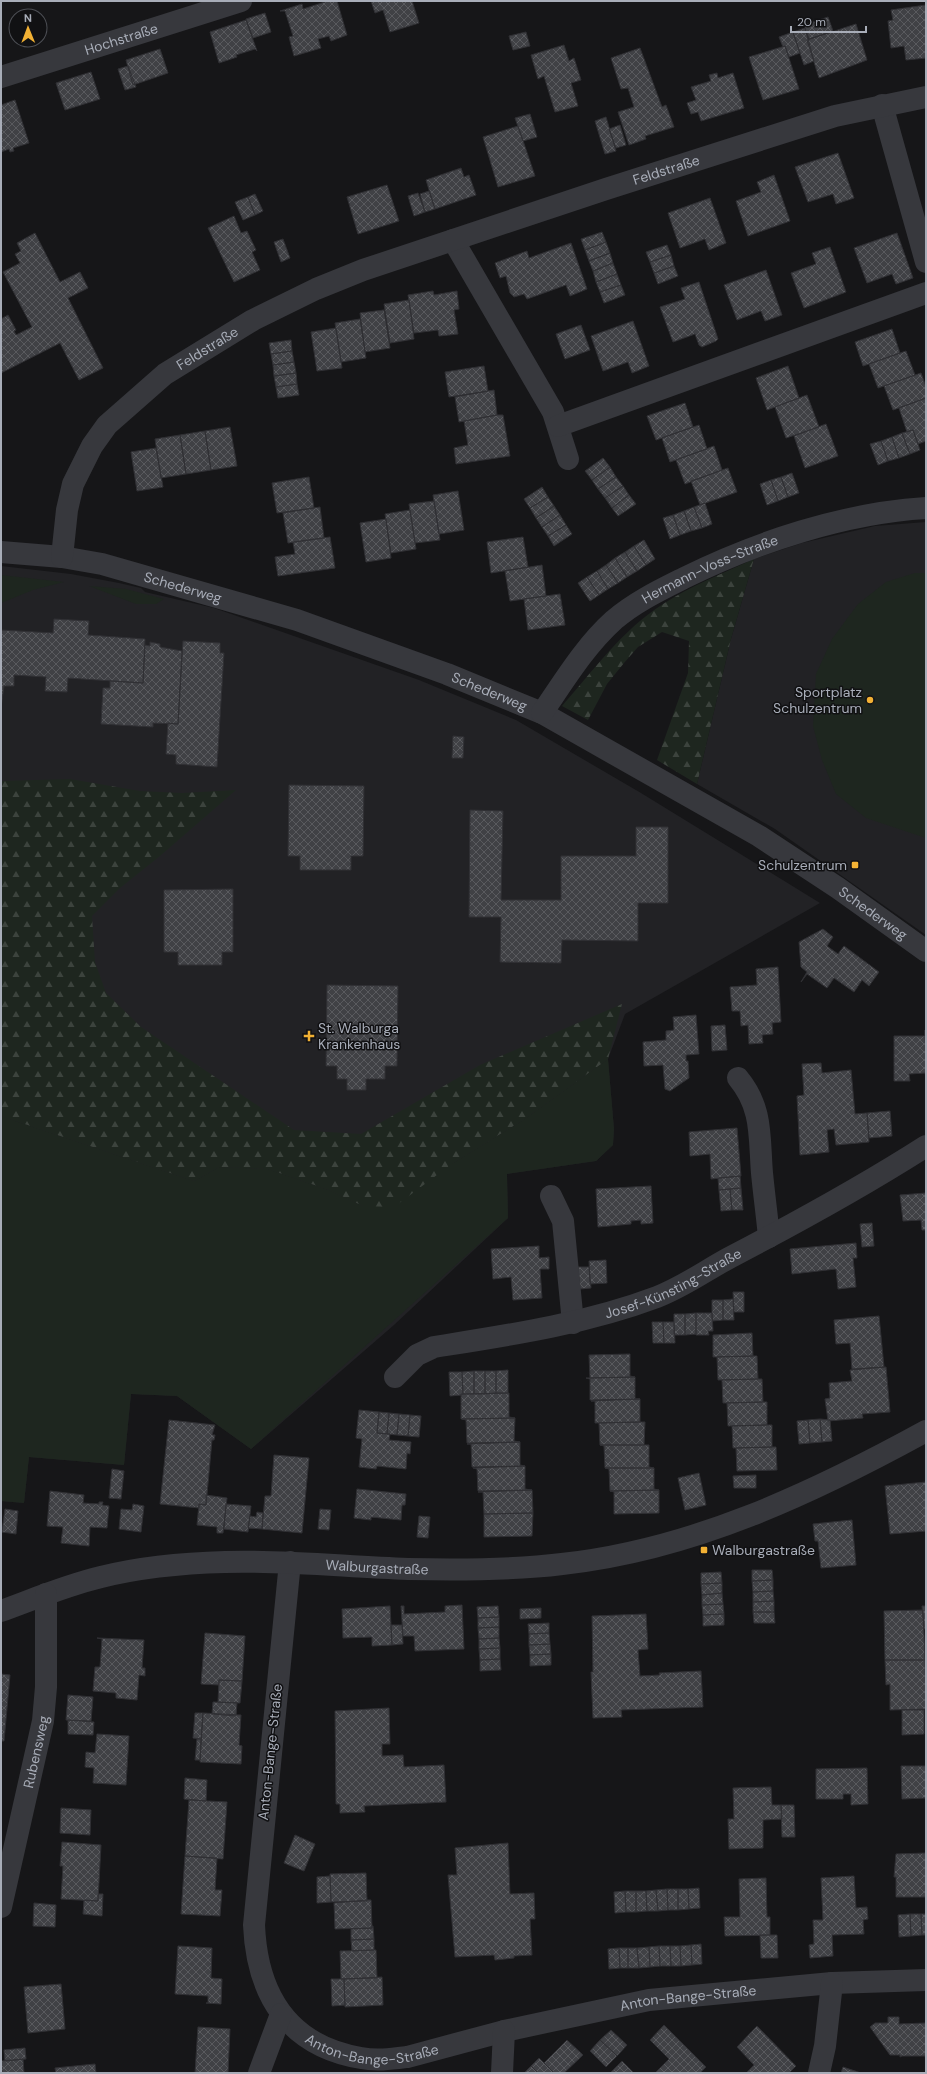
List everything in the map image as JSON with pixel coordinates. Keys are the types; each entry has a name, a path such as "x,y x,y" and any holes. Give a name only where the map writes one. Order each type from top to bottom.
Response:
{"street":[{"name":"Hochstraße","path":"1,77 241,1"},
{"name":"Feldstraße","path":"62,557 69,497 80,466 107,425 165,374 253,320 288,302 363,270 453,240 787,130 882,105 926,97"},
{"path":"882,105 926,262"},
{"path":"453,240 549,405 558,426 568,459"},
{"path":"558,426 926,293"},
{"name":"Hermann-Voss-Straße","path":"542,713 571,671 605,629 624,612 656,592 699,570 760,545 842,522 888,512 926,508"},
{"name":"Schederweg","path":"1,552 62,557 129,570 297,620 447,674 542,713 760,836 838,888 926,951"},
{"path":"738,1078 748,1091 754,1103 759,1125 762,1173 769,1237"},
{"name":"Josef-Künsting-Straße","path":"395,1377 417,1355 434,1347 573,1323 659,1296 701,1275 847,1194 926,1146"},
{"path":"551,1196 560,1212 565,1231 573,1323"},
{"name":"Walburgastraße","path":"1,1611 46,1594 103,1576 153,1568 225,1562 290,1562 433,1569 554,1565 601,1559 654,1548 700,1534 784,1502 926,1431"},
{"name":"Anton-Bange-Straße","path":"290,1562 254,1925 258,1963 266,1987 281,2014 298,2030 315,2042 330,2050 362,2058 378,2060 406,2057 504,2031 649,2000 832,1983 926,1980"},
{"name":"Rubensweg","path":"1,1907 43,1721 46,1687 46,1594"},
{"path":"819,2073 825,2046 832,1983"},
{"path":"260,2073 281,2014"},
{"path":"502,2073 504,2031"}],"shaded area":[{"path":"926,522 926,935 775,829 697,784 731,639 754,559 802,543 875,526"},
{"name":"St. Walburga Krankenhaus","path":"1,566 71,574 141,588 145,592 214,608 419,680 516,720 641,793 820,903 625,1014 608,1059 614,1129 613,1145 596,1161 507,1174 508,1218 394,1325 251,1449 177,1396 131,1394 124,1465 29,1457 24,1503 1,1501"}],"green space":[{"path":"754,559 731,639 697,784 657,760 688,673 689,641 662,632 638,647 607,684 588,720 562,706 609,651 648,614 685,591"},
{"name":"Sportplatz Schulzentrum","path":"915,573 926,573 926,838 866,818 836,794 822,760 813,726 816,674 832,639 858,604 886,582"},
{"path":"1,575 64,582 33,590 1,603"},
{"path":"89,586 126,589 164,599 156,604 136,604"},
{"path":"70,779 140,791 182,793 236,790 160,856 120,888 92,916 95,962 106,993 141,1027 294,1130 361,1134 480,1065 622,1004 608,1059 523,1120 453,1163 394,1207 363,1206 329,1190 268,1169 219,1167 194,1181 1,1116 1,781"},
{"path":"608,1059 614,1129 613,1145 596,1161 507,1174 508,1218 251,1449 177,1396 131,1394 124,1465 29,1457 24,1503 1,1501 1,1116 194,1181 219,1167 268,1169 329,1190 363,1206 453,1163 523,1120"}],"building":[{"path":"328,1 337,1 347,35 331,41 329,36 318,39 321,48 294,56 289,37 293,36 285,11 280,11 302,4 303,9"},
{"path":"371,1 412,1 419,23 390,32 383,10 375,13"},
{"path":"926,5 926,58 906,60 904,46 891,48 888,21 893,20 891,10"},
{"path":"265,13 271,32 253,38 246,19"},
{"path":"828,17 833,31 809,39 804,25"},
{"path":"246,20 257,51 255,49 236,55 237,57 219,63 210,32"},
{"path":"856,24 867,60 819,78 807,40"},
{"path":"805,28 814,61 804,65 793,32"},
{"path":"526,32 530,46 513,50 509,36"},
{"path":"793,32 800,53 789,57 785,46 783,47 779,37"},
{"path":"564,45 569,61 574,58 581,80 571,83 578,106 555,112 544,76 538,79 531,55"},
{"path":"785,46 799,89 763,100 749,57"},
{"path":"640,48 662,107 666,105 674,127 645,136 646,139 629,145 618,112 634,107 628,88 621,89 611,58"},
{"path":"160,49 168,73 133,85 126,60"},
{"path":"128,66 136,87 125,90 118,69"},
{"path":"91,72 100,99 65,110 56,83"},
{"path":"717,73 718,78 733,73 744,108 701,121 698,112 691,114 687,103 696,100 691,87 711,81 709,75"},
{"path":"15,100 29,143 13,148 14,151 10,152 9,149 1,152 1,105"},
{"path":"530,114 537,137 523,141 515,118"},
{"path":"606,117 616,151 605,154 595,121"},
{"path":"620,125 626,145 616,148 609,129"},
{"path":"518,126 535,176 498,187 483,137"},
{"path":"838,153 854,198 836,204 833,194 808,202 795,167"},
{"path":"461,168 464,177 469,175 476,195 435,209 426,180"},
{"path":"774,175 790,221 748,236 736,201 761,192 757,182"},
{"path":"387,185 399,221 358,234 347,197"},
{"path":"429,191 435,209 425,212 420,194"},
{"path":"418,193 425,212 414,216 408,196"},
{"path":"255,194 263,211 255,215 248,197"},
{"path":"248,197 255,215 243,220 235,202"},
{"path":"710,198 726,243 709,250 705,239 680,248 668,213"},
{"path":"234,216 241,233 247,231 256,250 252,252 260,270 234,282 208,228"},
{"path":"602,232 606,242 585,250 581,239"},
{"path":"35,233 60,282 80,272 88,288 68,298 103,368 79,380 60,343 1,373 1,319 8,315 16,330 14,331 16,335 32,327 3,272 20,263 15,254 21,251 17,243"},
{"path":"897,233 913,278 896,284 892,274 867,283 854,248"},
{"path":"283,239 290,258 281,262 274,242"},
{"path":"606,242 610,253 589,261 585,250"},
{"path":"571,243 587,289 570,296 566,285 527,299 524,294 514,297 510,293 506,276 500,278 495,263 527,251 529,258"},
{"path":"667,245 671,255 650,262 646,252"},
{"path":"830,247 846,292 804,308 791,273 816,264 812,253"},
{"path":"610,253 613,263 593,271 589,261"},
{"path":"671,255 674,266 654,273 650,262"},
{"path":"613,263 617,274 596,282 593,271"},
{"path":"674,266 678,276 658,284 654,273"},
{"path":"766,270 782,315 765,321 761,311 737,320 724,285"},
{"path":"617,274 621,285 600,292 596,282"},
{"path":"699,282 718,339 702,347 699,345 695,334 673,342 660,307 685,299 681,288"},
{"path":"621,285 625,295 604,303 600,292"},
{"path":"433,291 434,295 457,291 459,309 454,310 458,334 439,336 438,330 414,333 408,295"},
{"path":"409,300 414,339 390,343 384,304"},
{"path":"384,310 390,348 365,352 360,313"},
{"path":"360,319 366,358 341,362 335,323"},
{"path":"633,321 649,366 632,373 628,362 603,371 591,336"},
{"path":"581,325 590,350 565,359 556,334"},
{"path":"336,328 342,368 317,371 311,332"},
{"path":"892,329 900,353 863,366 855,342"},
{"path":"291,340 292,351 271,354 269,343"},
{"path":"292,351 294,362 273,365 271,354"},
{"path":"906,351 915,375 878,388 869,364"},
{"path":"294,362 296,373 274,376 273,365"},
{"path":"484,366 488,391 449,397 445,372"},
{"path":"788,366 799,398 767,410 756,378"},
{"path":"296,373 297,384 276,387 274,376"},
{"path":"921,373 926,387 926,398 893,410 884,386"},
{"path":"297,384 299,395 278,398 276,387"},
{"path":"494,390 497,415 459,422 455,397"},
{"path":"807,395 819,427 786,438 775,407"},
{"path":"926,398 926,441 918,444 913,430 907,432 899,408"},
{"path":"685,403 693,427 656,440 647,416"},
{"path":"503,415 510,456 456,464 454,448 468,445 464,421"},
{"path":"826,424 838,456 805,468 794,436"},
{"path":"699,425 707,449 670,462 662,438"},
{"path":"230,427 237,466 211,470 205,431"},
{"path":"913,430 920,450 910,454 902,433"},
{"path":"205,431 211,470 186,474 180,435"},
{"path":"902,433 910,454 899,458 892,437"},
{"path":"180,435 186,474 161,478 155,439"},
{"path":"892,437 899,458 888,461 881,441"},
{"path":"881,441 888,461 878,465 870,444"},
{"path":"714,446 722,470 685,484 676,460"},
{"path":"156,448 163,487 137,491 131,452"},
{"path":"603,458 610,467 592,480 585,471"},
{"path":"610,467 616,477 598,489 592,480"},
{"path":"728,468 737,492 700,505 691,481"},
{"path":"792,473 799,493 788,497 781,477"},
{"path":"309,477 314,508 277,513 272,483"},
{"path":"616,477 623,486 605,498 598,489"},
{"path":"781,477 788,497 778,501 771,480"},
{"path":"771,480 778,501 767,505 760,484"},
{"path":"623,486 629,495 612,508 605,498"},
{"path":"542,487 548,497 530,508 524,499"},
{"path":"458,491 464,530 439,534 433,495"},
{"path":"629,495 636,504 618,516 612,508"},
{"path":"548,497 554,506 536,518 530,508"},
{"path":"434,501 440,540 415,543 409,504"},
{"path":"705,503 712,524 702,528 694,507"},
{"path":"554,506 560,515 542,527 536,518"},
{"path":"320,507 324,538 288,543 283,513"},
{"path":"694,507 702,528 691,531 684,511"},
{"path":"410,510 416,549 391,553 385,514"},
{"path":"684,511 691,531 680,535 673,515"},
{"path":"560,515 566,525 548,536 542,527"},
{"path":"673,515 680,535 670,539 663,518"},
{"path":"386,519 391,558 366,562 360,523"},
{"path":"566,525 572,534 554,546 548,536"},
{"path":"330,537 335,568 278,576 275,557 295,554 293,542"},
{"path":"523,537 528,567 491,573 487,542"},
{"path":"644,540 655,559 646,565 634,546"},
{"path":"634,546 646,565 637,571 625,552"},
{"path":"625,552 637,571 627,577 615,558"},
{"path":"615,558 627,577 618,583 606,565"},
{"path":"542,565 546,596 510,601 505,571"},
{"path":"606,565 618,583 608,589 597,571"},
{"path":"597,571 608,589 599,595 587,577"},
{"path":"587,577 599,595 590,601 578,583"},
{"path":"560,594 565,625 528,630 524,599"},
{"path":"54,619 89,621 88,635 145,639 143,683 68,678 67,692 45,691 46,677 14,675 14,686 4,686 1,708 1,630 53,633"},
{"path":"183,641 220,643 220,653 224,653 217,767 176,764 176,755 166,754 168,723 178,724"},
{"path":"150,642 160,644 160,647 182,651 178,724 153,723 153,727 101,724 103,688 110,688 110,681 143,683 145,645 150,646"},
{"path":"453,736 464,737 463,758 452,758"},
{"path":"289,785 364,786 363,856 351,856 351,870 300,870 300,856 288,856"},
{"path":"470,810 503,811 501,900 561,900 561,856 636,856 636,827 668,827 668,903 638,903 638,941 562,940 561,963 500,962 501,917 469,917"},
{"path":"233,889 233,952 222,952 222,965 178,965 178,952 164,952 164,890"},
{"path":"823,929 833,937 827,946 838,954 844,946 879,972 869,986 862,980 854,992 834,978 827,988 807,974 801,982 807,972 801,967 799,942"},
{"path":"778,967 781,1022 772,1023 773,1034 762,1035 763,1043 749,1044 748,1025 741,1026 740,1011 732,1011 730,987 757,985 756,969"},
{"path":"327,985 398,986 397,1066 385,1066 385,1079 366,1079 366,1090 347,1090 347,1079 337,1079 337,1066 326,1066"},
{"path":"696,1015 699,1054 686,1055 686,1061 688,1061 689,1078 670,1091 665,1089 663,1065 644,1066 643,1042 666,1040 666,1031 674,1030 673,1017"},
{"path":"725,1025 727,1050 712,1051 711,1026"},
{"path":"925,1030 926,1077 925,1073 909,1074 910,1081 894,1081 894,1036 925,1036"},
{"path":"821,1063 822,1073 851,1070 855,1114 867,1113 869,1142 836,1145 834,1129 827,1130 829,1152 800,1155 797,1096 804,1095 802,1064"},
{"path":"890,1111 892,1136 869,1138 867,1113"},
{"path":"737,1128 741,1176 711,1179 710,1154 690,1156 689,1132"},
{"path":"740,1176 741,1188 719,1190 718,1178"},
{"path":"651,1186 653,1223 641,1224 641,1220 631,1221 631,1224 598,1227 596,1189"},
{"path":"741,1188 743,1210 732,1210 730,1189"},
{"path":"730,1189 732,1210 721,1211 719,1190"},
{"path":"926,1193 926,1230 922,1230 921,1220 903,1221 900,1195"},
{"path":"872,1223 874,1246 862,1247 860,1224"},
{"path":"856,1243 857,1258 853,1258 856,1287 838,1289 836,1269 792,1274 790,1249"},
{"path":"539,1246 539,1258 549,1257 549,1269 540,1269 542,1298 513,1300 511,1277 493,1279 491,1249"},
{"path":"606,1260 607,1283 590,1284 589,1261"},
{"path":"578,1267 589,1267 591,1288 580,1289"},
{"path":"733,1292 744,1292 744,1312 734,1312"},
{"path":"733,1299 734,1320 723,1320 723,1300"},
{"path":"712,1300 723,1300 723,1320 712,1321"},
{"path":"696,1313 696,1334 685,1335 685,1314"},
{"path":"696,1313 712,1313 713,1331 708,1331 709,1335 696,1335"},
{"path":"674,1314 685,1314 685,1335 674,1335"},
{"path":"879,1316 884,1367 852,1369 850,1343 836,1344 834,1320"},
{"path":"652,1322 663,1322 664,1343 653,1343"},
{"path":"663,1322 674,1322 675,1343 664,1343"},
{"path":"752,1333 753,1356 713,1357 713,1335"},
{"path":"630,1354 630,1376 635,1377 590,1378 589,1355"},
{"path":"757,1356 758,1379 718,1380 717,1357"},
{"path":"886,1367 890,1412 862,1414 863,1418 828,1421 825,1399 830,1398 829,1383 852,1381 850,1370"},
{"path":"508,1370 508,1393 496,1393 496,1371"},
{"path":"474,1371 485,1371 485,1394 474,1394"},
{"path":"474,1371 474,1394 463,1394 462,1372"},
{"path":"485,1371 496,1371 496,1393 485,1394"},
{"path":"449,1372 462,1372 463,1394 450,1396"},
{"path":"635,1377 635,1399 640,1399 590,1400 590,1379 586,1378"},
{"path":"762,1379 763,1402 723,1403 722,1380"},
{"path":"509,1393 509,1417 515,1418 461,1419 461,1394"},
{"path":"640,1399 640,1422 595,1423 595,1401 591,1401"},
{"path":"767,1402 767,1425 728,1426 727,1403"},
{"path":"359,1410 379,1412 377,1433 390,1434 389,1440 411,1442 410,1454 407,1453 406,1469 377,1466 376,1469 359,1467 362,1439 356,1438"},
{"path":"379,1412 389,1413 387,1434 377,1433"},
{"path":"389,1413 399,1414 397,1435 387,1434"},
{"path":"399,1414 410,1415 408,1436 397,1435"},
{"path":"410,1415 421,1416 419,1437 408,1436"},
{"path":"515,1418 514,1441 520,1442 467,1443 466,1420 462,1419"},
{"path":"820,1419 822,1442 810,1443 808,1420"},
{"path":"820,1419 830,1420 832,1441 822,1442"},
{"path":"169,1420 215,1425 212,1435 215,1435 214,1440 212,1440 206,1505 199,1504 199,1508 160,1504"},
{"path":"808,1420 810,1443 799,1444 797,1421"},
{"path":"645,1422 644,1445 600,1445 599,1423"},
{"path":"772,1425 772,1447 733,1448 732,1426"},
{"path":"520,1442 520,1465 525,1466 472,1467 471,1444 467,1444"},
{"path":"600,1445 649,1445 649,1467 654,1468 605,1468 604,1446"},
{"path":"776,1447 777,1470 737,1471 736,1448"},
{"path":"274,1455 309,1458 302,1533 262,1529 265,1496 271,1496"},
{"path":"525,1466 525,1489 532,1490 478,1491 477,1469 473,1468"},
{"path":"605,1468 654,1468 654,1489 659,1490 610,1491 609,1469"},
{"path":"112,1469 124,1471 121,1499 109,1498"},
{"path":"699,1473 706,1505 685,1510 678,1478"},
{"path":"756,1475 756,1488 734,1488 733,1476"},
{"path":"926,1482 926,1531 890,1534 885,1486"},
{"path":"357,1489 406,1494 405,1505 402,1505 401,1520 371,1517 371,1520 354,1518"},
{"path":"532,1490 533,1513 484,1514 483,1492 478,1492"},
{"path":"659,1490 659,1513 614,1514 614,1492 610,1491"},
{"path":"50,1491 84,1495 83,1503 99,1504 99,1502 103,1502 102,1505 109,1506 107,1528 90,1527 89,1546 61,1543 63,1527 47,1526"},
{"path":"206,1495 227,1498 223,1533 217,1533 217,1527 197,1525 199,1504 206,1505"},
{"path":"133,1504 144,1506 141,1532 119,1529 121,1509 132,1510"},
{"path":"226,1504 251,1506 248,1532 224,1529"},
{"path":"5,1509 18,1511 16,1534 2,1532"},
{"path":"320,1509 331,1510 329,1530 318,1529"},
{"path":"257,1512 263,1513 262,1529 248,1528 250,1516 256,1517"},
{"path":"533,1513 532,1536 484,1537 484,1514"},
{"path":"419,1516 430,1517 428,1538 417,1537"},
{"path":"852,1520 856,1565 821,1568 818,1541 815,1541 813,1524"},
{"path":"752,1570 772,1570 773,1580 752,1581"},
{"path":"721,1572 722,1583 701,1584 701,1573"},
{"path":"773,1580 773,1591 753,1592 752,1581"},
{"path":"722,1583 722,1593 702,1595 701,1584"},
{"path":"773,1591 774,1601 753,1602 753,1592"},
{"path":"722,1593 723,1604 702,1605 702,1595"},
{"path":"774,1601 774,1612 753,1612 753,1602"},
{"path":"723,1604 724,1614 703,1615 702,1605"},
{"path":"462,1605 464,1649 415,1651 414,1636 403,1636 401,1606 404,1606 404,1614 445,1612 445,1606"},
{"path":"390,1606 392,1645 372,1646 372,1637 343,1638 342,1609"},
{"path":"498,1606 499,1617 478,1618 477,1607"},
{"path":"922,1606 926,1606 926,1629 924,1629"},
{"path":"541,1608 541,1618 520,1619 520,1609"},
{"path":"923,1610 925,1660 885,1660 884,1611"},
{"path":"753,1612 774,1612 775,1623 754,1623"},
{"path":"646,1614 648,1649 638,1650 640,1676 660,1675 659,1673 701,1671 703,1707 621,1710 622,1717 593,1718 591,1672 593,1672 592,1616"},
{"path":"724,1614 724,1625 703,1626 703,1615"},
{"path":"499,1617 499,1627 478,1628 478,1618"},
{"path":"549,1623 549,1633 529,1634 528,1624"},
{"path":"391,1625 402,1625 403,1644 392,1645"},
{"path":"499,1627 499,1638 479,1639 478,1628"},
{"path":"205,1633 245,1636 242,1681 219,1680 219,1685 201,1684"},
{"path":"549,1633 550,1644 529,1645 529,1634"},
{"path":"97,1638 144,1640 142,1668 145,1668 145,1676 139,1675 137,1700 116,1698 116,1693 93,1691 95,1667 100,1667 102,1639"},
{"path":"499,1638 500,1648 479,1649 479,1639"},
{"path":"550,1644 551,1654 530,1655 529,1645"},
{"path":"500,1648 500,1659 480,1660 479,1649"},
{"path":"551,1654 551,1665 530,1666 530,1655"},
{"path":"500,1659 501,1670 480,1671 480,1660"},
{"path":"885,1660 925,1660 926,1709 890,1710 890,1684 886,1685"},
{"path":"1,1674 10,1675 4,1741 1,1741"},
{"path":"219,1680 242,1681 240,1703 218,1702"},
{"path":"68,1695 93,1697 91,1721 66,1720"},
{"path":"213,1702 237,1703 236,1716 212,1714"},
{"path":"389,1708 390,1744 382,1744 382,1756 403,1755 404,1767 444,1765 446,1802 364,1806 365,1812 340,1813 340,1804 336,1804 335,1711"},
{"path":"902,1710 924,1710 924,1734 902,1735"},
{"path":"195,1713 203,1713 201,1739 193,1738"},
{"path":"203,1713 241,1715 239,1745 242,1746 241,1764 200,1762"},
{"path":"68,1720 94,1722 93,1735 68,1734"},
{"path":"97,1734 129,1736 126,1785 93,1783 94,1768 85,1767 86,1752 95,1753"},
{"path":"197,1739 201,1739 200,1760 195,1760"},
{"path":"901,1766 926,1766 926,1798 902,1799"},
{"path":"867,1768 868,1804 851,1805 851,1794 843,1794 843,1799 816,1799 816,1769"},
{"path":"185,1778 207,1780 206,1801 184,1799"},
{"path":"771,1787 772,1805 781,1805 782,1819 763,1820 763,1848 729,1849 728,1819 734,1819 733,1788"},
{"path":"189,1800 227,1802 223,1859 185,1856"},
{"path":"781,1805 794,1805 795,1837 782,1837"},
{"path":"61,1808 91,1810 90,1835 60,1833"},
{"path":"295,1835 315,1844 304,1871 284,1863"},
{"path":"62,1842 101,1845 98,1901 61,1899 63,1866 60,1866"},
{"path":"508,1843 510,1894 534,1893 535,1919 530,1919 532,1955 514,1956 514,1958 495,1960 494,1955 455,1957 448,1875 457,1875 455,1848"},
{"path":"926,1853 926,1897 896,1897 896,1877 894,1877 896,1854"},
{"path":"185,1856 217,1858 215,1890 222,1890 220,1916 181,1914"},
{"path":"366,1873 367,1901 331,1902 330,1874"},
{"path":"330,1876 331,1902 317,1903 317,1877"},
{"path":"854,1876 856,1908 867,1907 868,1919 863,1920 864,1934 832,1935 833,1956 810,1958 809,1945 814,1944 813,1920 823,1920 821,1878"},
{"path":"766,1878 767,1917 770,1917 770,1935 725,1936 724,1917 740,1917 739,1879"},
{"path":"699,1888 700,1908 689,1909 688,1889"},
{"path":"667,1889 668,1910 658,1911 656,1890"},
{"path":"667,1889 678,1889 678,1910 668,1910"},
{"path":"678,1889 688,1889 689,1909 678,1910"},
{"path":"656,1890 658,1911 647,1911 646,1891"},
{"path":"625,1891 626,1912 615,1913 614,1892"},
{"path":"625,1891 636,1891 636,1912 626,1912"},
{"path":"636,1891 646,1891 647,1911 636,1912"},
{"path":"98,1894 103,1894 102,1916 83,1914 84,1900 98,1901"},
{"path":"371,1900 372,1928 335,1929 334,1903"},
{"path":"34,1903 56,1905 55,1927 33,1926"},
{"path":"910,1914 921,1914 922,1935 911,1936"},
{"path":"910,1914 911,1936 899,1937 898,1915"},
{"path":"921,1914 926,1914 926,1935 922,1935"},
{"path":"372,1926 374,1939 351,1940 351,1929 372,1928"},
{"path":"760,1935 777,1935 778,1958 761,1958"},
{"path":"374,1939 374,1950 352,1951 351,1940"},
{"path":"701,1944 702,1964 692,1965 691,1945"},
{"path":"691,1945 692,1965 681,1966 680,1946"},
{"path":"178,1946 212,1948 211,1978 222,1979 221,2004 206,2003 208,2003 208,1996 175,1994"},
{"path":"659,1946 670,1946 671,1966 660,1966"},
{"path":"659,1946 660,1966 650,1967 649,1947"},
{"path":"670,1946 680,1946 681,1966 671,1966"},
{"path":"649,1947 650,1967 639,1968 637,1948"},
{"path":"619,1948 620,1968 609,1969 608,1949"},
{"path":"619,1948 628,1948 628,1968 620,1968"},
{"path":"628,1948 637,1948 639,1968 628,1968"},
{"path":"376,1950 377,1978 341,1979 340,1951"},
{"path":"382,1977 383,2005 345,2007 344,1979"},
{"path":"331,1979 344,1979 345,2005 332,2006"},
{"path":"61,1984 65,2029 28,2033 24,1987"},
{"path":"888,2017 899,2017 899,2024 926,2023 926,2060 925,2056 900,2057 900,2055 890,2055 870,2027 875,2023 888,2023"},
{"path":"664,2025 706,2067 700,2073 655,2073 669,2059 650,2040"},
{"path":"757,2026 796,2066 789,2073 746,2073 754,2065 737,2047"},
{"path":"198,2027 230,2029 228,2073 195,2073"},
{"path":"611,2030 627,2045 617,2056 600,2040"},
{"path":"567,2040 583,2055 564,2073 554,2073 544,2063"},
{"path":"600,2040 617,2056 606,2067 590,2051"},
{"path":"25,2048 26,2059 5,2061 4,2050"},
{"path":"539,2058 554,2073 538,2073 531,2066"},
{"path":"23,2059 24,2073 2,2073 1,2061"},
{"path":"622,2061 634,2073 610,2073"},
{"path":"95,2064 96,2073 56,2073 55,2068"},
{"path":"531,2066 538,2073 524,2073"},
{"path":"843,2067 861,2073 841,2073"}],"place":[{"name":"Sportplatz Schulzentrum","path":"870,700"},
{"name":"Schulzentrum","path":"855,865"},
{"name":"St. Walburga Krankenhaus","path":"309,1036"},
{"name":"Walburgastraße","path":"704,1550"}]}
